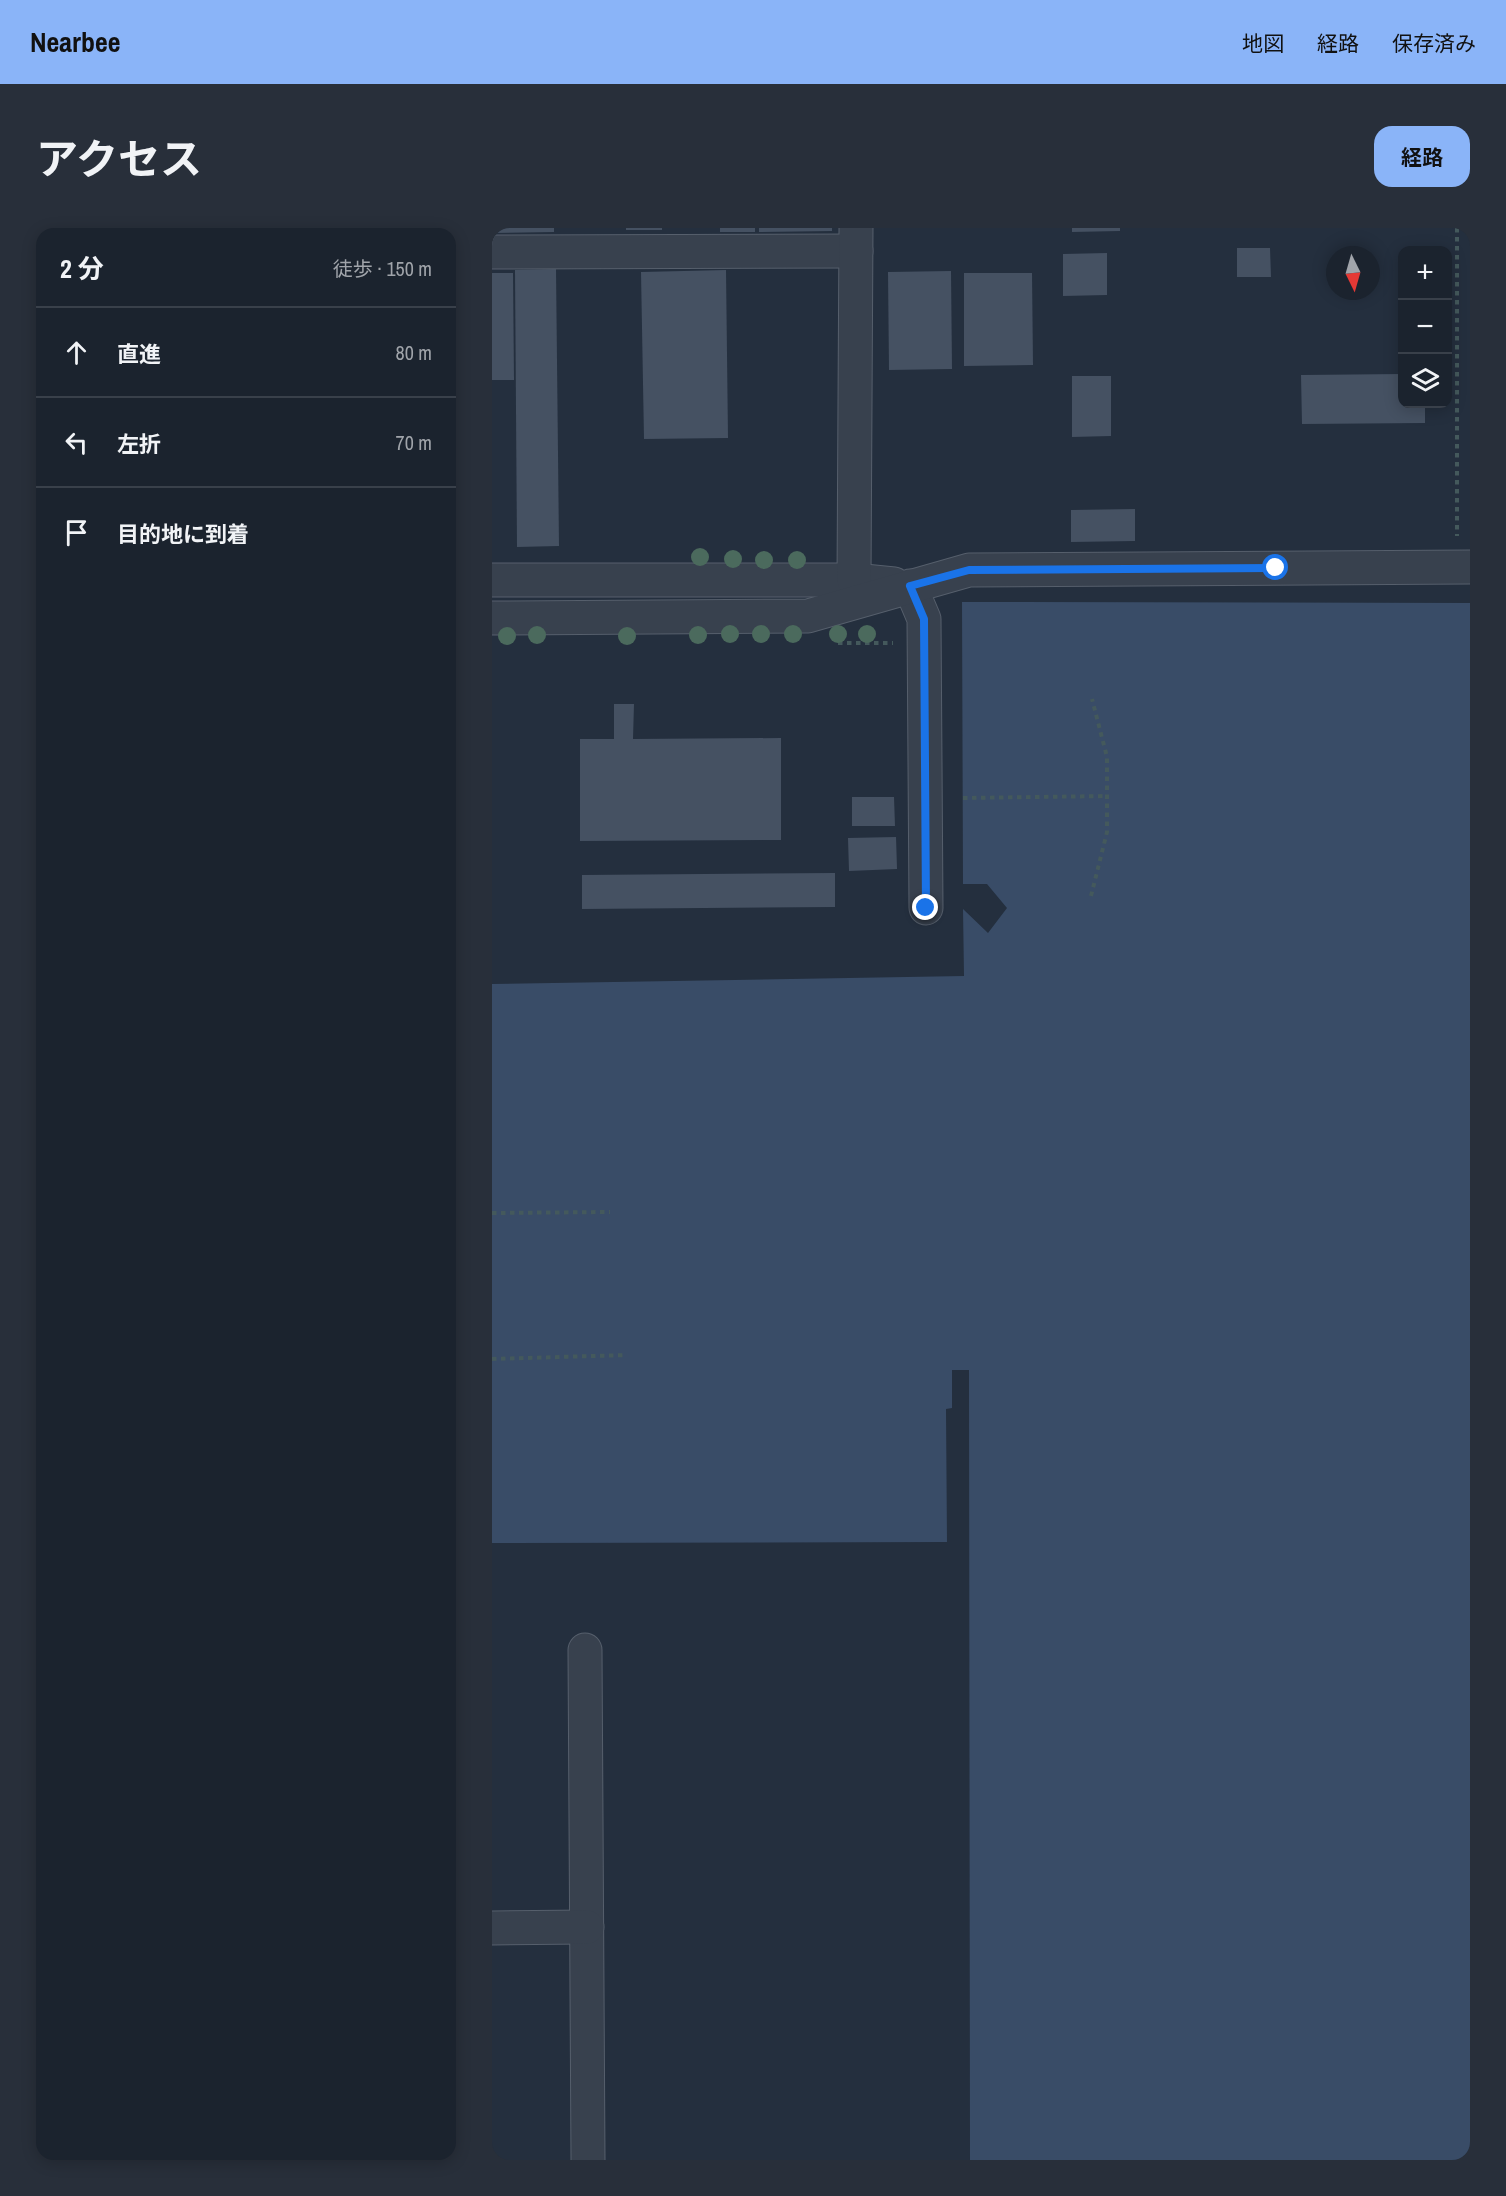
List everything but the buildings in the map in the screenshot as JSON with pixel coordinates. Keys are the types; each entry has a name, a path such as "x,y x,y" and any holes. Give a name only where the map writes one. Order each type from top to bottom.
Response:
{"street":[{"path":"492,252 856,239 854,580"},
{"path":"492,618 808,616 969,570 1470,567"},
{"path":"492,580 854,580 910,586"},
{"path":"910,586 924,619 926,908"},
{"path":"585,1650 588,2160"},
{"path":"492,1928 587,1927"}],"path":[{"path":"1456,228 1457,537"},
{"path":"1091,896 1107,832 1107,757 1092,699"},
{"path":"963,798 1107,796"},
{"path":"492,1213 610,1212"},
{"path":"492,1359 627,1355"}],"water":[{"path":"962,602 1470,603 1470,2160 970,2160 969,1370 952,1370 952,1408 946,1409 947,1542 492,1543 492,984 964,976 963,909 988,933 1007,908 987,884 963,884"}],"route":[{"path":"926,908 924,619 910,586 969,570 1276,568"}]}
